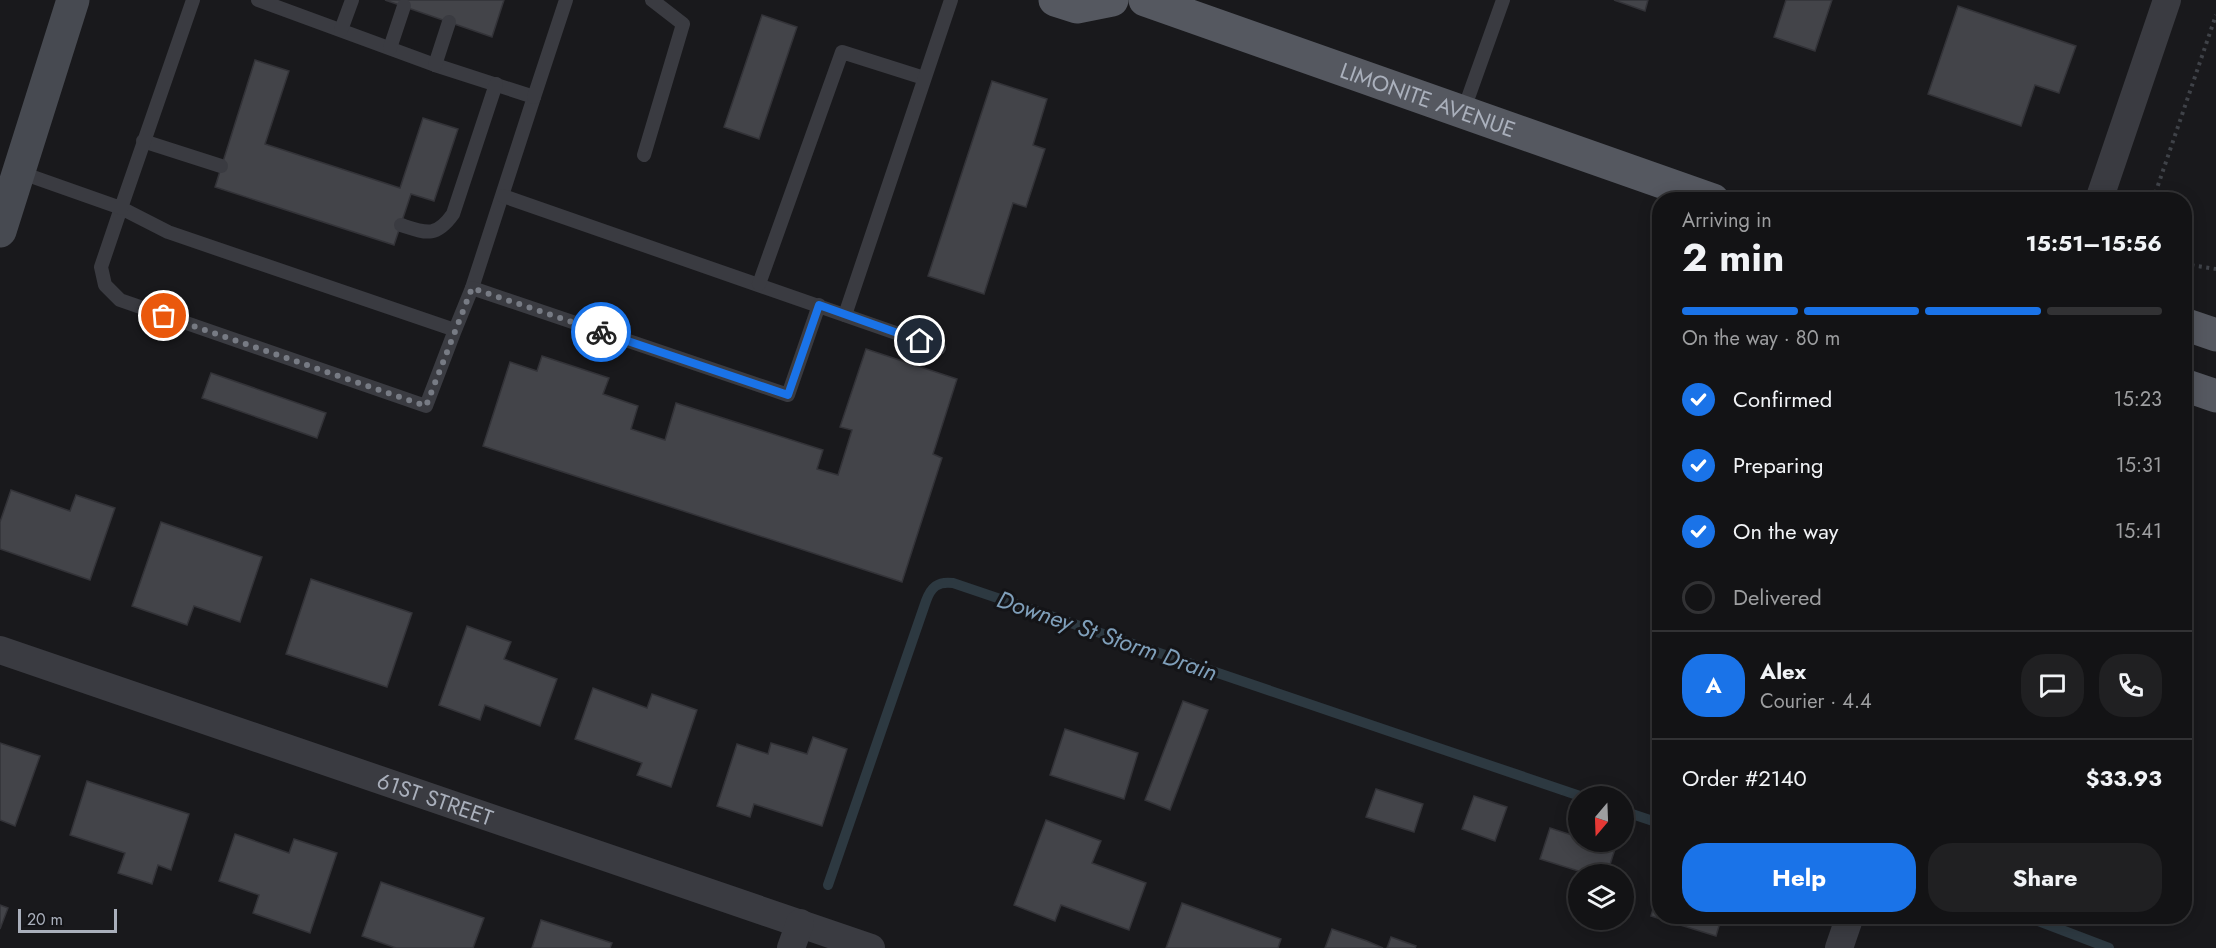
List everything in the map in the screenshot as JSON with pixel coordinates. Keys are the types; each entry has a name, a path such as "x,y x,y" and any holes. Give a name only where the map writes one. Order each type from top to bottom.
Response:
{"main road":[{"path":"1055,0 1077,7 1112,0"},
{"name":"LIMONITE AVENUE","path":"1144,0 1690,192"},
{"path":"2192,327 2216,335"},
{"path":"2192,388 2216,396"}],"street":[{"path":"0,231 72,0"},
{"path":"2102,192 2168,0"},
{"name":"61ST STREET","path":"0,651 795,936 871,948"},
{"path":"1839,948 1847,924"}],"lane":[{"path":"193,0 101,267 105,285 120,300 426,406 472,288 566,0"},
{"path":"258,0 297,6 341,30 435,65 534,97"},
{"path":"341,30 352,0"},
{"path":"645,155 683,24 652,0"},
{"path":"845,315 951,0"},
{"path":"1463,112 1503,0"},
{"path":"390,48 404,6"},
{"path":"435,65 449,22"},
{"path":"759,284 842,52 924,78"},
{"path":"401,225 427,234 444,228 453,214 496,84"},
{"path":"144,141 221,166"},
{"path":"19,171 121,208 168,232 455,330"},
{"path":"503,196 939,348"},
{"path":"472,288 788,395 819,305"}],"path":[{"path":"2156,192 2216,15"},
{"path":"2192,266 2216,270"}],"building":[{"path":"385,0 504,0 492,37"},
{"path":"1614,0 1648,0 1645,11"},
{"path":"1786,0 1832,0 1815,51 1774,37"},
{"path":"1958,6 2076,46 2059,93 2035,85 2021,126 1928,94"},
{"path":"762,15 797,27 759,139 724,127"},
{"path":"255,60 289,71 265,144 400,188 423,118 458,129 434,201 411,194 394,245 215,187"},
{"path":"992,81 1047,99 1033,145 1045,149 1026,207 1013,203 984,294 928,276"},
{"path":"866,349 957,379 933,454 942,458 902,582 483,446 510,362 537,371 542,356 609,378 603,394 638,406 631,429 665,440 676,403 823,450 817,469 838,475 852,430 840,427"},
{"path":"211,373 326,413 317,438 202,398"},
{"path":"11,490 70,511 76,495 115,508 90,580 0,549 0,522"},
{"path":"161,522 262,557 240,622 194,606 187,625 132,606"},
{"path":"311,579 412,613 387,687 286,654"},
{"path":"467,626 511,642 504,659 557,679 540,726 485,705 480,720 439,705"},
{"path":"593,688 647,708 652,694 697,710 671,787 637,775 642,763 575,739"},
{"path":"1183,701 1208,710 1170,810 1145,800"},
{"path":"1065,729 1138,753 1124,799 1050,775"},
{"path":"813,737 847,749 822,826 754,804 750,817 717,806 737,744 768,754 771,743 807,754"},
{"path":"0,743 40,756 15,826 0,820"},
{"path":"87,781 189,814 171,870 158,865 152,884 118,873 125,853 70,835"},
{"path":"1376,789 1423,804 1414,832 1366,817"},
{"path":"1474,796 1507,807 1495,841 1462,829"},
{"path":"1046,820 1101,841 1092,863 1146,883 1129,930 1061,905 1055,921 1014,905"},
{"path":"1550,828 1568,834 1568,852 1614,852 1610,864 1568,864 1568,868 1540,859"},
{"path":"235,834 289,853 294,839 337,853 310,933 253,913 259,895 219,881"},
{"path":"381,882 484,918 473,948 396,948 362,936"},
{"path":"1182,903 1281,939 1278,948 1166,948"},
{"path":"0,905 8,908 0,929"},
{"path":"541,920 612,943 610,948 532,948"},
{"path":"1677,924 1720,924 1716,936"},
{"path":"1332,929 1367,941 1383,948 1325,948"},
{"path":"1391,937 1416,946 1415,948 1387,948"}],"waterway":[{"name":"Downey St Storm Drain","path":"828,885 926,601 930,592 943,583 953,583 1568,792"},
{"name":"Downey St Storm Drain","path":"1634,815 1652,821"},
{"name":"Downey St Storm Drain","path":"2046,924 2109,948"}],"way so far":[{"path":"164,316 426,406 472,288 601,332"}],"route":[{"path":"601,332 788,395 819,305 920,341"}]}
